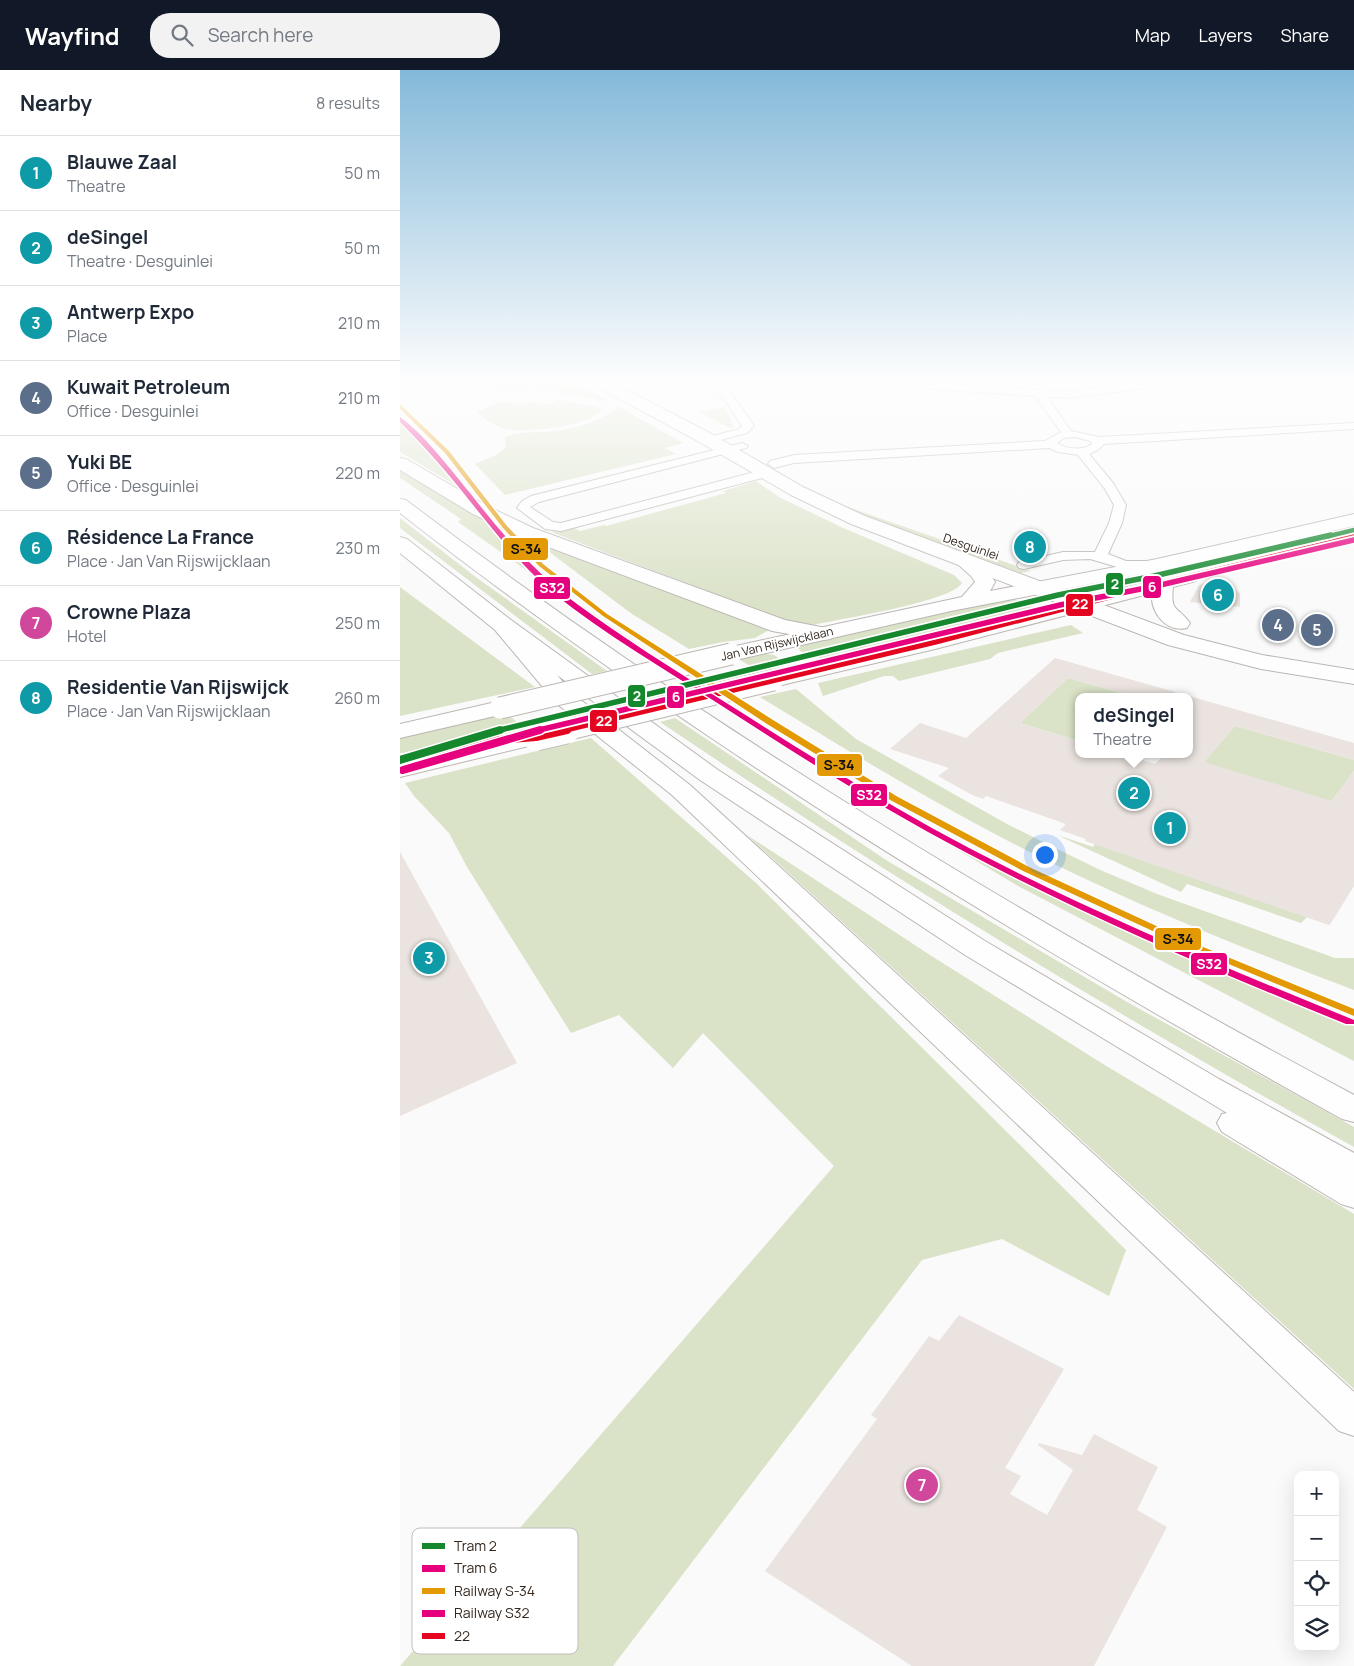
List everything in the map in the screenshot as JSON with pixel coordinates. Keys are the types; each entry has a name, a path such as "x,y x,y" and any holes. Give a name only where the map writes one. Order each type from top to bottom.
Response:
{"main road":[{"name":"Desguinlei","path":"747,455 770,468 825,506 1176,640 1261,662 1354,678"},
{"path":"400,463 480,510 526,532 780,626 823,634"},
{"name":"Desguinlei","path":"770,468 844,500 1179,623 1235,640 1354,661"},
{"path":"400,504 593,647 748,752 931,868 1056,942 1354,1110"},
{"name":"Jan Van Rijswijcklaan","path":"400,769 935,642 1081,605 1111,597 1160,574 1354,520"},
{"name":"Jan Van Rijswijcklaan","path":"400,731 731,654 968,602 1070,582 1160,574 1354,537"},
{"path":"400,543 503,625 709,775 975,948 1207,1087 1354,1169"},
{"name":"Desguinlei","path":"963,560 979,572 985,582 981,590 968,602"},
{"path":"1160,574 1161,599 1164,610 1167,615 1179,623"},
{"path":"503,625 565,699 681,790 1354,1418"},
{"path":"975,948 1024,998 1354,1194"}],"street":[{"path":"682,455 534,499 526,504 524,508 550,526 561,526 770,468 794,459 854,455"},
{"path":"1084,455 1120,505 1119,513 1100,556"},
{"name":"Jan Van Rijswijcklaan","path":"1024,565 1063,556 1100,556 1124,565 1160,574"}],"green space":[{"path":"406,455 437,455 457,486"},
{"path":"495,455 670,455 505,495 475,464"},
{"path":"400,468 486,521 516,553 567,596 660,659 654,660 458,522 461,519 400,478"},
{"path":"756,481 779,497 841,527 954,575 962,583 954,590 917,603 813,625 797,625 551,532 575,528 580,531 606,526 726,493 723,491"},
{"path":"828,500 1031,571 1021,573 830,503"},
{"path":"400,518 477,578 607,671 592,674 400,528"},
{"path":"540,545 715,606 769,630 755,638 689,649 632,614"},
{"path":"400,587 535,687 400,716"},
{"path":"1010,597 1033,607 828,660 805,656 798,648 807,642"},
{"path":"1071,625 1083,633 998,653 990,659 899,681 893,676 884,676 823,696 818,683"},
{"path":"761,653 774,655 780,659 781,664 777,670 763,674 737,658"},
{"path":"1068,678 1121,693 1075,693 1075,740 1020,723"},
{"path":"796,689 856,739 1007,824 1098,869 1157,894 1335,958 1354,958 1354,990 1262,955 1081,877 934,801 760,697"},
{"path":"503,711 526,729 400,758 400,735"},
{"path":"675,718 886,860 1127,1002 1354,1127 1354,1147 1089,995 1002,942 830,834 660,722"},
{"path":"1235,726 1354,760 1354,771 1331,802 1203,763"},
{"path":"591,738 756,883 1126,1250 1109,1296 1002,1239 922,1260 613,1666 400,1666 412,1652 412,1654 578,1654 578,1528 520,1528 834,1166 703,1033 673,1068 619,1015 571,1033 467,867 449,833 414,796 405,783"},
{"path":"860,791 1060,898 1169,949 1354,1026 1354,1061 1018,886"},
{"path":"747,835 930,955 1103,1064 1354,1214 1354,1389"},
{"path":"1057,835 1093,847 1095,844 1307,917 1301,923 1187,884 1181,892"}],"building":[{"path":"1220,580 1240,593 1240,607 1190,602 1199,585"},
{"path":"1055,658 1175,692 1121,693 1068,678 1020,723 1075,740 1075,758 1135,758 1155,764 1161,758 1193,758 1193,697 1354,743 1354,760 1235,726 1204,762 1332,801 1354,771 1354,886 1329,925 1085,841 1086,839 1060,830 1066,824 986,796 983,799 972,795 938,776 949,768 890,749 920,723 966,738"},
{"path":"400,852 517,1063 400,1116"},
{"path":"959,1315 1064,1369 1005,1468 1021,1476 1010,1494 1047,1515 1073,1470 1038,1445 1039,1443 1082,1455 1094,1434 1158,1467 1137,1510 1167,1527 1094,1666 912,1666 765,1571 877,1419 871,1415 929,1336 939,1341"}],"tram line":[{"name":"2","path":"400,760 519,724 1058,595 1154,576 1354,530"},
{"name":"6","path":"403,770 522,734 1060,605 1156,586 1354,540"}],"rail line":[{"name":"S32","path":"436,455 512,549 553,589 656,661 842,779 969,851 1063,898 1158,941 1350,1022"},
{"name":"S-34","path":"450,455 505,527 541,565 605,615 770,722 895,799 1026,869 1188,944 1354,1013"}],"transit line":[{"name":"22","path":"400,759 484,741 536,737 935,642 1163,583 1354,537"}],"place":[{"name":"Residentie Van Rijswijck","path":"1030,547"},
{"name":"Résidence La France","path":"1218,595"},
{"name":"Kuwait Petroleum","path":"1278,625"},
{"name":"Yuki BE","path":"1317,630"},
{"name":"deSingel","path":"1134,793"},
{"name":"Blauwe Zaal","path":"1170,828"},
{"name":"Antwerp Expo","path":"429,958"},
{"name":"Crowne Plaza","path":"922,1485"}]}
